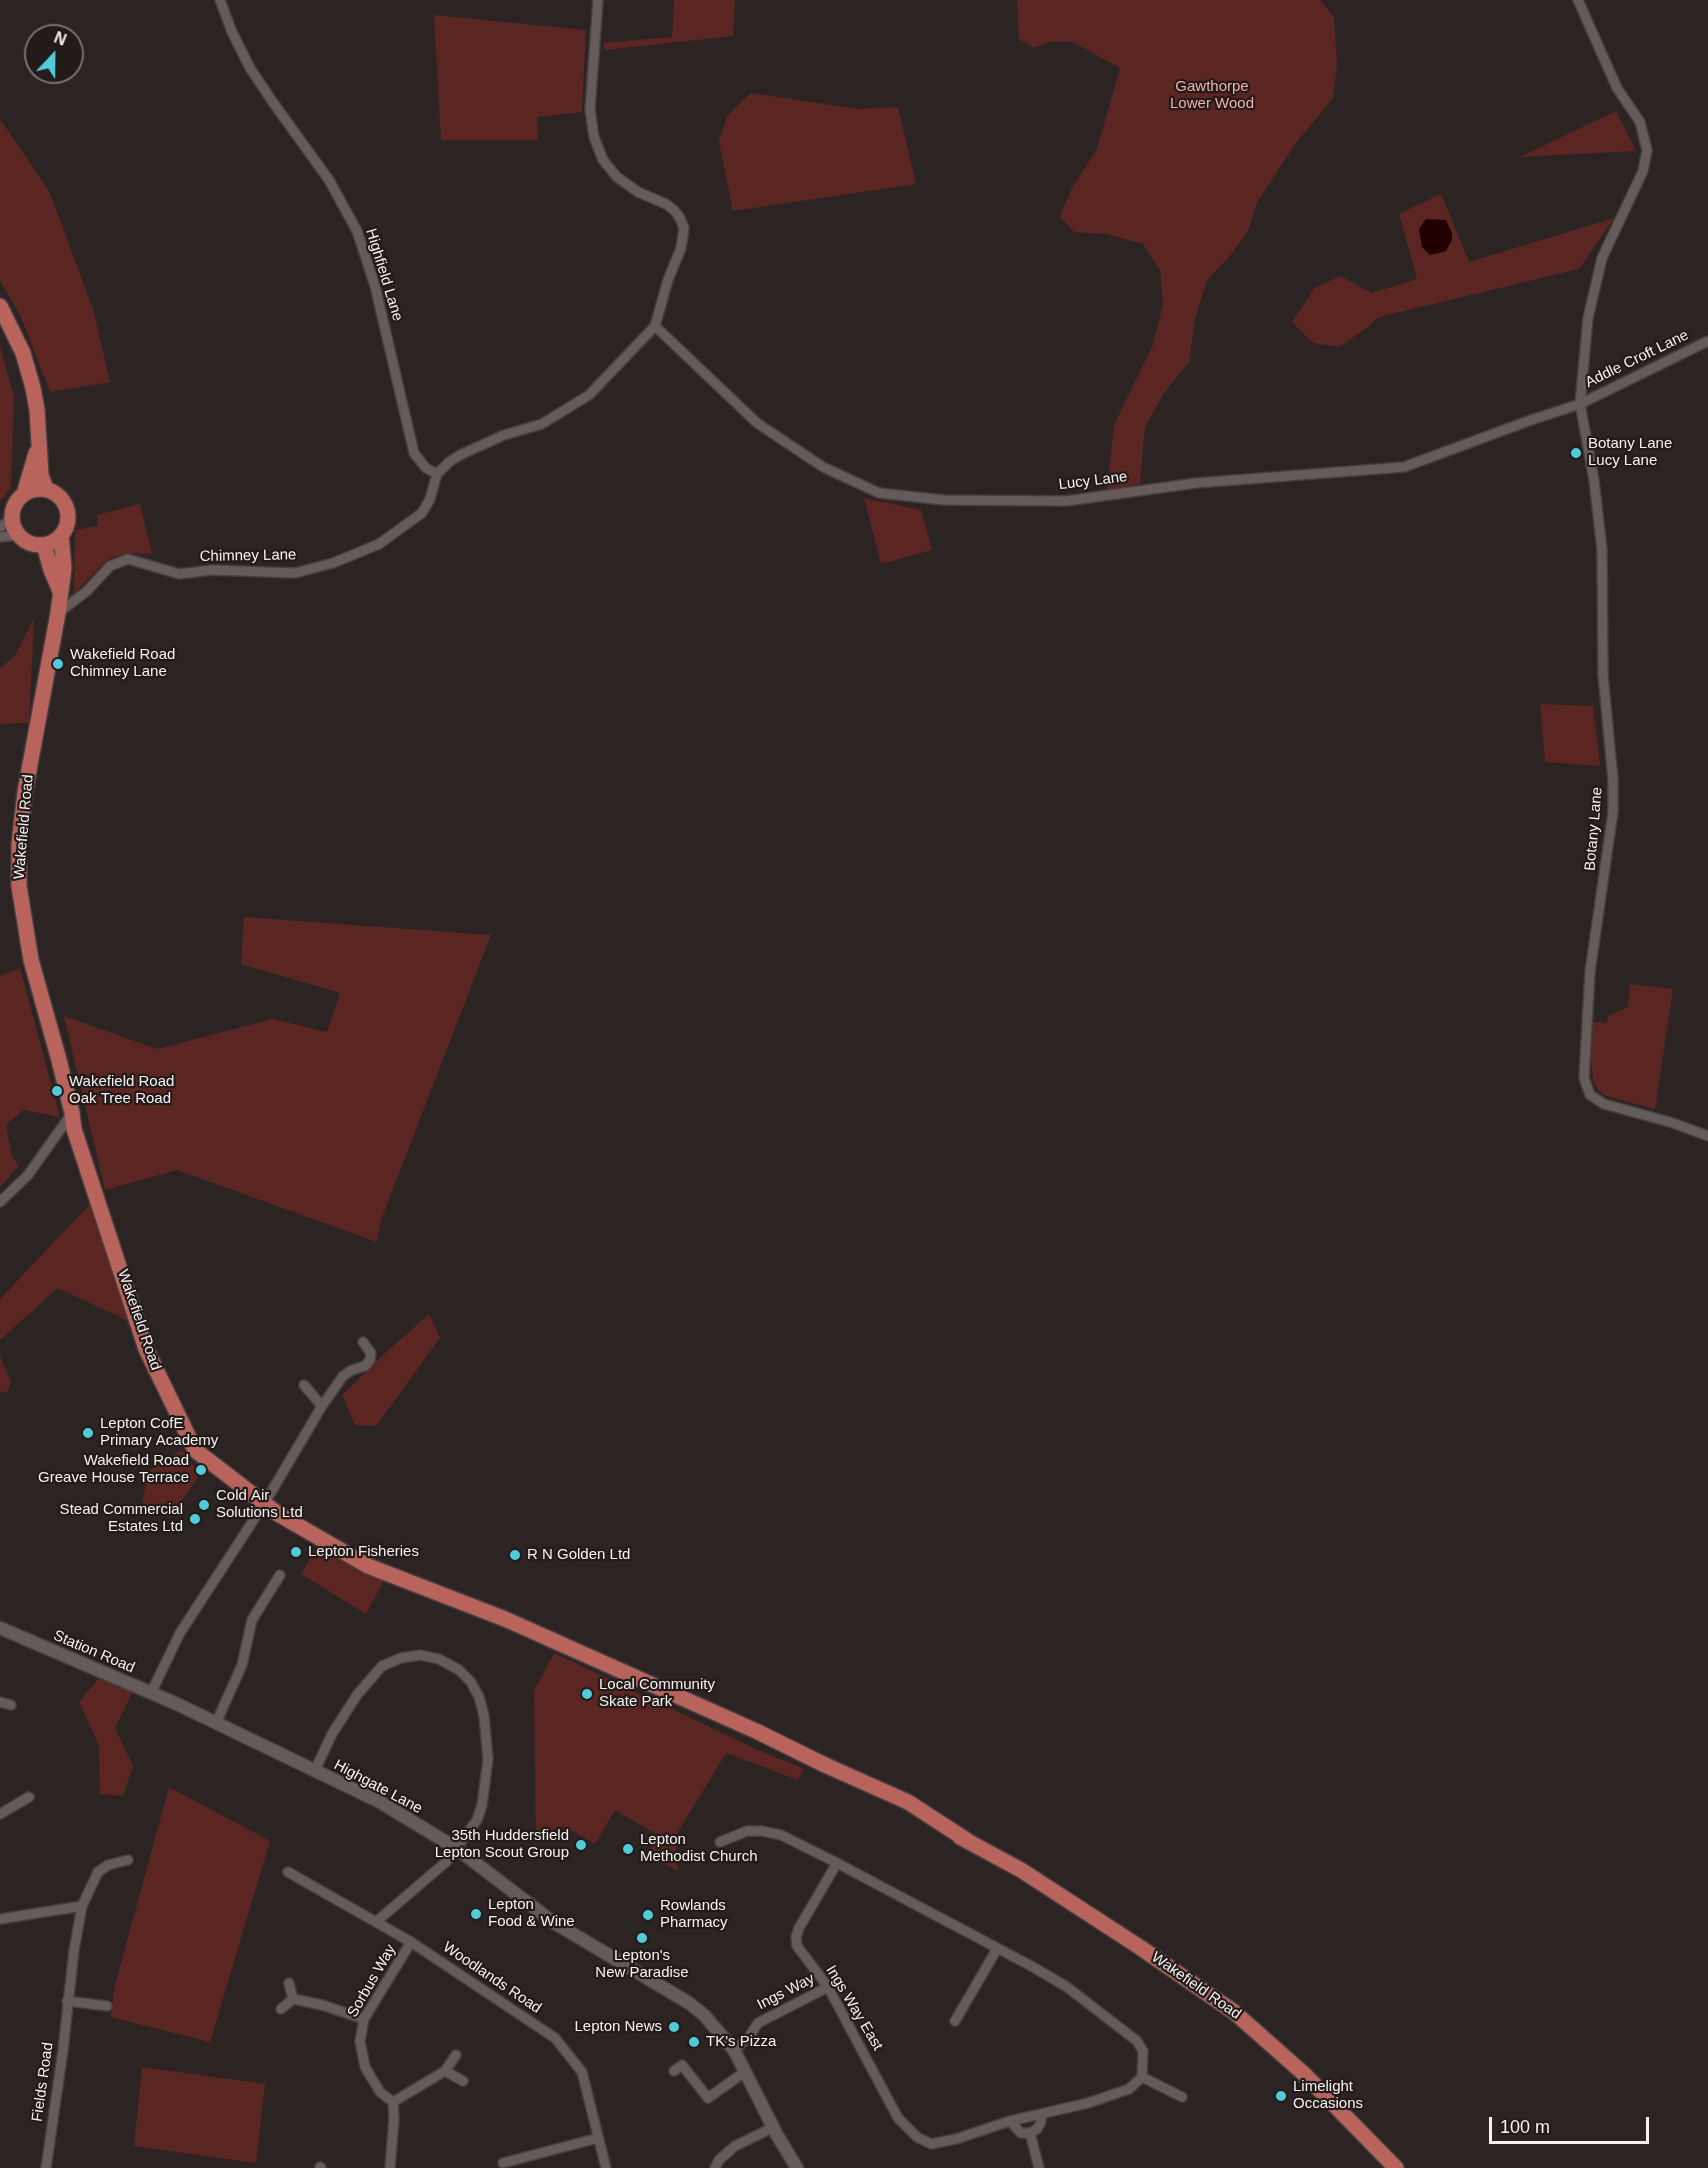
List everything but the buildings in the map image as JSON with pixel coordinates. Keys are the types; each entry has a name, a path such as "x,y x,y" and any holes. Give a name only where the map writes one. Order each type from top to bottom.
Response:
{"highway":[{"path":"0,306 23,353 33,388 37,410 41,475 46,489 31,490 24,494 17,500 6,523 30,543 44,545 62,536"},
{"path":"24,494 38,445"},
{"name":"Wakefield Road","path":"46,489 61,497 69,520 62,536 64,568 58,613 25,792 19,886 31,960 74,1111 74,1129 146,1349 195,1450 278,1514 368,1566 505,1619 756,1731 825,1765 881,1799 968,1841 1021,1870 1234,2012 1318,2088 1396,2168"},
{"name":"Wakefield Road","path":"44,545 60,591"}],"street":[{"name":"Highfield Lane","path":"220,0 232,32 250,68 329,180 353,224 375,286 414,453 426,468 437,474"},
{"path":"437,474 460,455 504,435 542,424 589,395 655,326 668,280 681,248 684,228 674,210 638,192 617,177 603,160 594,136 590,109 598,0"},
{"name":"Botany Lane","path":"1578,0 1617,88 1640,122 1647,150 1642,171 1602,258 1588,318 1580,404 1594,480 1602,550 1603,675 1613,780 1613,812 1590,972 1584,1078 1590,1095 1604,1104 1673,1123 1708,1136"},
{"name":"Lucy Lane","path":"655,326 757,423 823,467 879,493 944,501 1066,501 1196,483 1404,467 1580,404"},
{"name":"Addle Croft Lane","path":"1580,404 1708,341"},
{"name":"Chimney Lane","path":"58,613 87,591 110,567 128,559 179,574 212,570 295,573 333,562 380,544 422,513 430,499 437,474"},
{"path":"0,537 19,536"},
{"path":"0,1202 28,1175 74,1111"},
{"path":"151,1693 180,1633 264,1504 322,1406 343,1376 365,1366 370,1360 371,1353 363,1342"},
{"path":"304,1385 322,1406"},
{"path":"216,1723 242,1665 252,1620 280,1575"},
{"name":"Station Road","path":"0,1628 177,1704"},
{"path":"315,1770 320,1755 357,1695 377,1671 401,1658 420,1655 439,1659 459,1670 471,1682 479,1697 484,1716 488,1759 482,1805 477,1820 446,1862 377,1921"},
{"path":"0,1702 11,1705"},
{"name":"Highgate Lane","path":"177,1704 380,1802 456,1848 553,1922 689,2003 704,2015 734,2050 798,2168"},
{"path":"0,1814 29,1797"},
{"path":"720,1842 747,1831 781,1835 1067,1987 1137,2041 1143,2051 1142,2077 1182,2097"},
{"name":"Fields Road","path":"46,2168 63,2050 67,2001 82,1906 98,1872 108,1865 128,1860"},
{"name":"Ings Way East","path":"837,1863 803,1921 796,1937 797,1946 828,1987 898,2118 917,2137 931,2144 948,2141 1010,2121 1088,2103 1129,2089 1142,2077"},
{"name":"Woodlands Road","path":"288,1872 411,1942 555,2038 582,2072 606,2168"},
{"path":"0,1919 82,1906"},
{"name":"Sorbus Way","path":"393,2102 380,2092 365,2067 360,2041 364,2019 411,1942"},
{"path":"955,2021 997,1949"},
{"path":"289,1983 293,1999"},
{"name":"Ings Way","path":"734,2050 750,2037 758,2023 828,1987"},
{"path":"280,2009 293,1999 322,2005 364,2019"},
{"path":"67,2001 107,2006"},
{"path":"390,2168 393,2102 445,2071 456,2055"},
{"path":"674,2072 682,2065 708,2098 746,2071"},
{"path":"445,2071 463,2081"},
{"path":"1010,2121 1021,2133 1030,2133 1037,2129 1041,2122 1041,2114"},
{"path":"715,2168 719,2160 735,2146 774,2127"},
{"path":"1030,2133 1039,2168"},
{"path":"502,2163 598,2138"}],"green space":[{"path":"674,0 735,0 733,36 605,50 603,43 672,37"},
{"name":"Gawthorpe Lower Wood","path":"1017,0 1320,0 1334,17 1337,64 1333,98 1296,143 1278,170 1257,203 1248,231 1229,257 1207,280 1195,319 1189,362 1164,393 1145,427 1140,484 1107,490 1114,425 1153,345 1163,304 1160,270 1143,244 1106,234 1074,232 1060,216 1072,188 1097,149 1120,68 1073,42 1048,42 1034,48 1019,39"},
{"path":"434,15 586,30 582,112 537,117 538,140 441,140"},
{"path":"751,93 858,109 898,107 916,184 733,211 719,142 727,116"},
{"path":"1616,111 1636,151 1520,157"},
{"path":"0,119 49,191 93,309 110,382 50,392 21,317 0,280"},
{"path":"1441,194 1469,262 1614,218 1579,269 1379,317 1339,347 1313,343 1292,322 1315,288 1340,276 1372,293 1417,279 1399,214"},
{"path":"0,347 14,396 11,488 0,501"},
{"path":"864,498 921,510 932,550 881,564"},
{"path":"140,504 152,554 131,553 109,558 74,593 75,530 98,526 97,515"},
{"path":"34,618 29,723 0,724 0,668 15,656"},
{"path":"1540,704 1593,706 1600,766 1545,762"},
{"path":"244,917 491,935 381,1220 377,1242 177,1170 105,1190 64,1016 157,1049 273,1019 327,1032 340,993 241,964"},
{"path":"20,968 60,1117 23,1110 6,1125 12,1156 19,1166 0,1187 0,976"},
{"path":"1630,984 1673,989 1655,1109 1606,1096 1598,1090 1593,1081 1591,1056 1593,1022 1607,1023 1608,1016 1628,1007"},
{"path":"90,1204 128,1321 58,1288 0,1340 0,1299"},
{"path":"429,1314 440,1338 376,1426 355,1425 342,1395"},
{"path":"0,1356 11,1382 7,1393 0,1391"},
{"path":"182,1449 200,1474 170,1518 142,1502 149,1471"},
{"path":"316,1547 384,1580 366,1614 301,1574"},
{"path":"554,1653 756,1749 804,1769 798,1780 726,1753 675,1837 678,1871 647,1854 658,1835 615,1810 595,1844 563,1826 536,1838 534,1691"},
{"path":"100,1677 133,1691 115,1728 133,1766 123,1796 100,1794 99,1745 79,1702"},
{"path":"169,1787 270,1841 210,2042 110,2017 115,1985"},
{"path":"142,2067 265,2084 256,2163 134,2146"}],"shaded area":[{"path":"1426,219 1446,220 1452,233 1452,240 1446,251 1430,255 1422,247 1419,229"}],"place":[{"name":"Botany Lane Lucy Lane","path":"1576,453"},
{"name":"Wakefield Road Chimney Lane","path":"58,664"},
{"name":"Wakefield Road Oak Tree Road","path":"57,1091"},
{"name":"Lepton CofE Primary Academy","path":"88,1433"},
{"name":"Wakefield Road Greave House Terrace","path":"201,1470"},
{"name":"Cold Air Solutions Ltd","path":"204,1505"},
{"name":"Stead Commercial Estates Ltd","path":"195,1519"},
{"name":"Lepton Fisheries","path":"296,1552"},
{"name":"R N Golden Ltd","path":"515,1555"},
{"name":"Local Community Skate Park","path":"587,1694"},
{"name":"35th Huddersfield Lepton Scout Group","path":"581,1845"},
{"name":"Lepton Methodist Church","path":"628,1849"},
{"name":"Lepton Food & Wine","path":"476,1914"},
{"name":"Rowlands Pharmacy","path":"648,1915"},
{"name":"Lepton's New Paradise","path":"642,1938"},
{"name":"Lepton News","path":"674,2027"},
{"name":"TK's Pizza","path":"694,2042"},
{"name":"Limelight Occasions","path":"1281,2096"}]}
